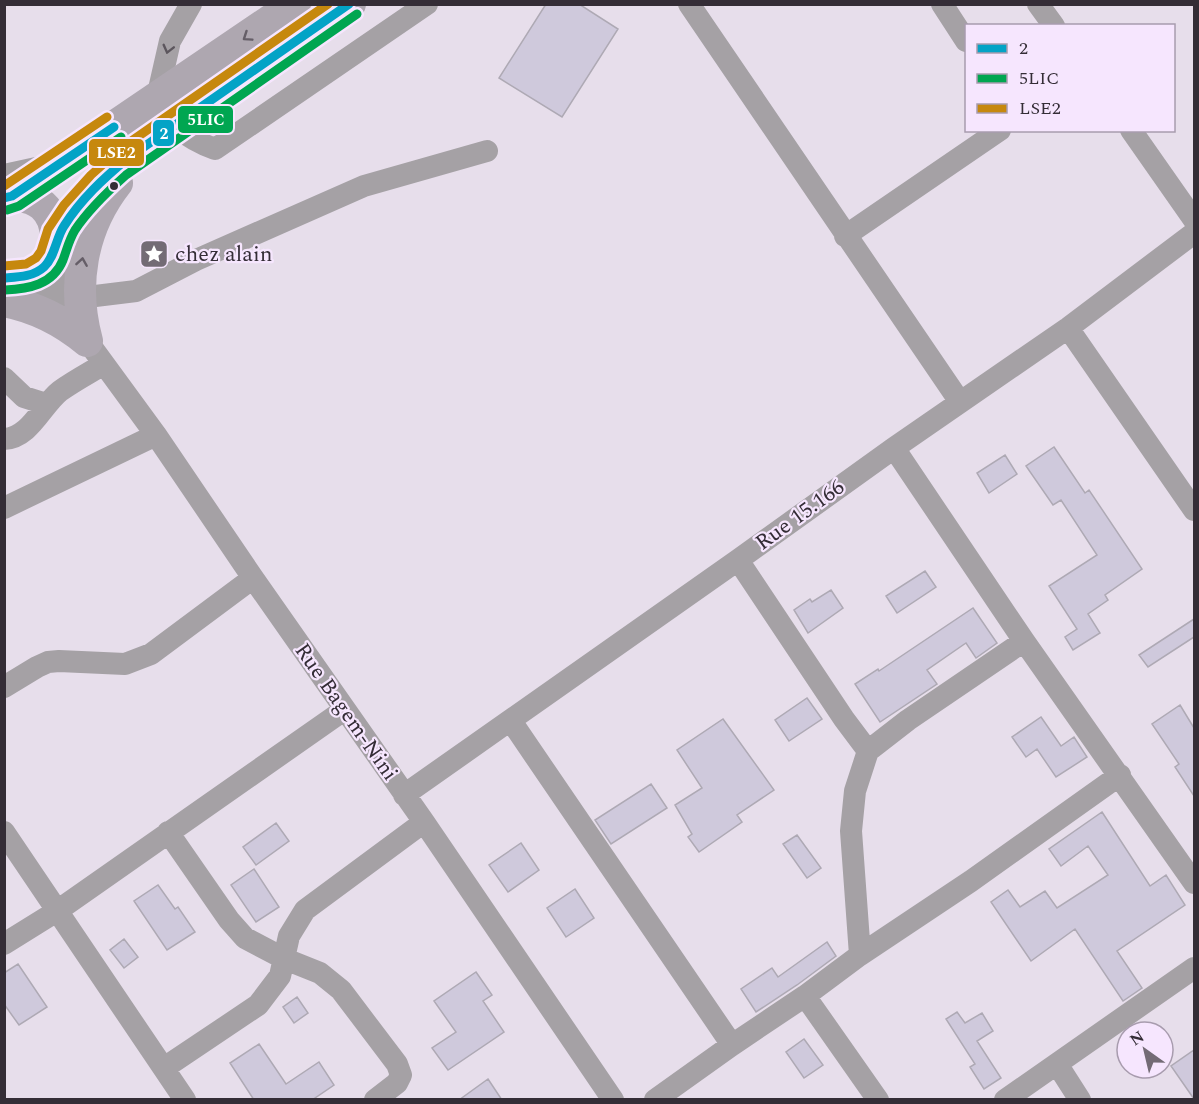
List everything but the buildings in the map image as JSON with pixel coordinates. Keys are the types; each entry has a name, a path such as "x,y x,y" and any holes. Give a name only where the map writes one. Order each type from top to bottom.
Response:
{"highway":[{"path":"7,190 61,163 296,4"},
{"path":"164,134 114,186 98,212 87,238 81,266 87,332 70,327 24,305 7,282 37,272 55,247 79,204 107,176 164,134 350,4"},
{"path":"7,190 34,200 51,215 56,225 55,247"}],"street":[{"path":"191,4 170,41 157,98 164,134 215,149 427,4"},
{"path":"689,4 960,402"},
{"path":"942,4 965,39"},
{"path":"1038,4 1053,24"},
{"path":"845,236 997,132"},
{"path":"1132,132 1194,220"},
{"path":"4,439 19,434 31,425 58,392 87,332 136,291 196,260 364,186 486,151"},
{"name":"Rue 15.166","path":"404,795 894,448 1068,328 1194,233"},
{"name":"Rue Bagem-Nini","path":"55,247 58,285 87,332 252,578 424,822 613,1100"},
{"path":"1068,328 1193,504"},
{"path":"4,378 24,397 46,404"},
{"path":"6,505 156,435"},
{"path":"894,448 1024,641 1194,883"},
{"path":"738,560 844,719 868,751"},
{"path":"4,687 48,662 125,664 151,654 252,578"},
{"path":"860,955 851,831 855,791 868,751 908,720 1024,641"},
{"path":"4,944 57,911 344,710"},
{"path":"511,721 732,1045"},
{"path":"656,1100 1120,775"},
{"path":"164,1068 258,1005 280,976 289,936 305,910 424,822"},
{"path":"4,832 184,1100"},
{"path":"168,832 229,920 245,938 285,959 321,973 341,990 397,1064 401,1075 397,1083 375,1100"},
{"path":"1005,1100 1194,968"},
{"path":"805,996 878,1100"},
{"path":"1057,1065 1080,1100"}],"transit line":[{"name":"LSE2","path":"4,266 26,264 36,258 41,251 48,229 64,205 91,175 120,149 328,4"},
{"name":"2","path":"4,278 30,275 44,267 51,258 61,231 71,216 85,198 128,158 349,4"},
{"name":"5LIC","path":"5,290 31,287 53,275 59,268 71,237 80,222 126,175 357,14"},
{"name":"LSE2","path":"4,186 107,117"},
{"name":"2","path":"4,198 12,196 114,127"},
{"name":"5LIC","path":"7,210 19,206 121,137"}],"place":[{"name":"chez alain","path":"154,254"}]}
